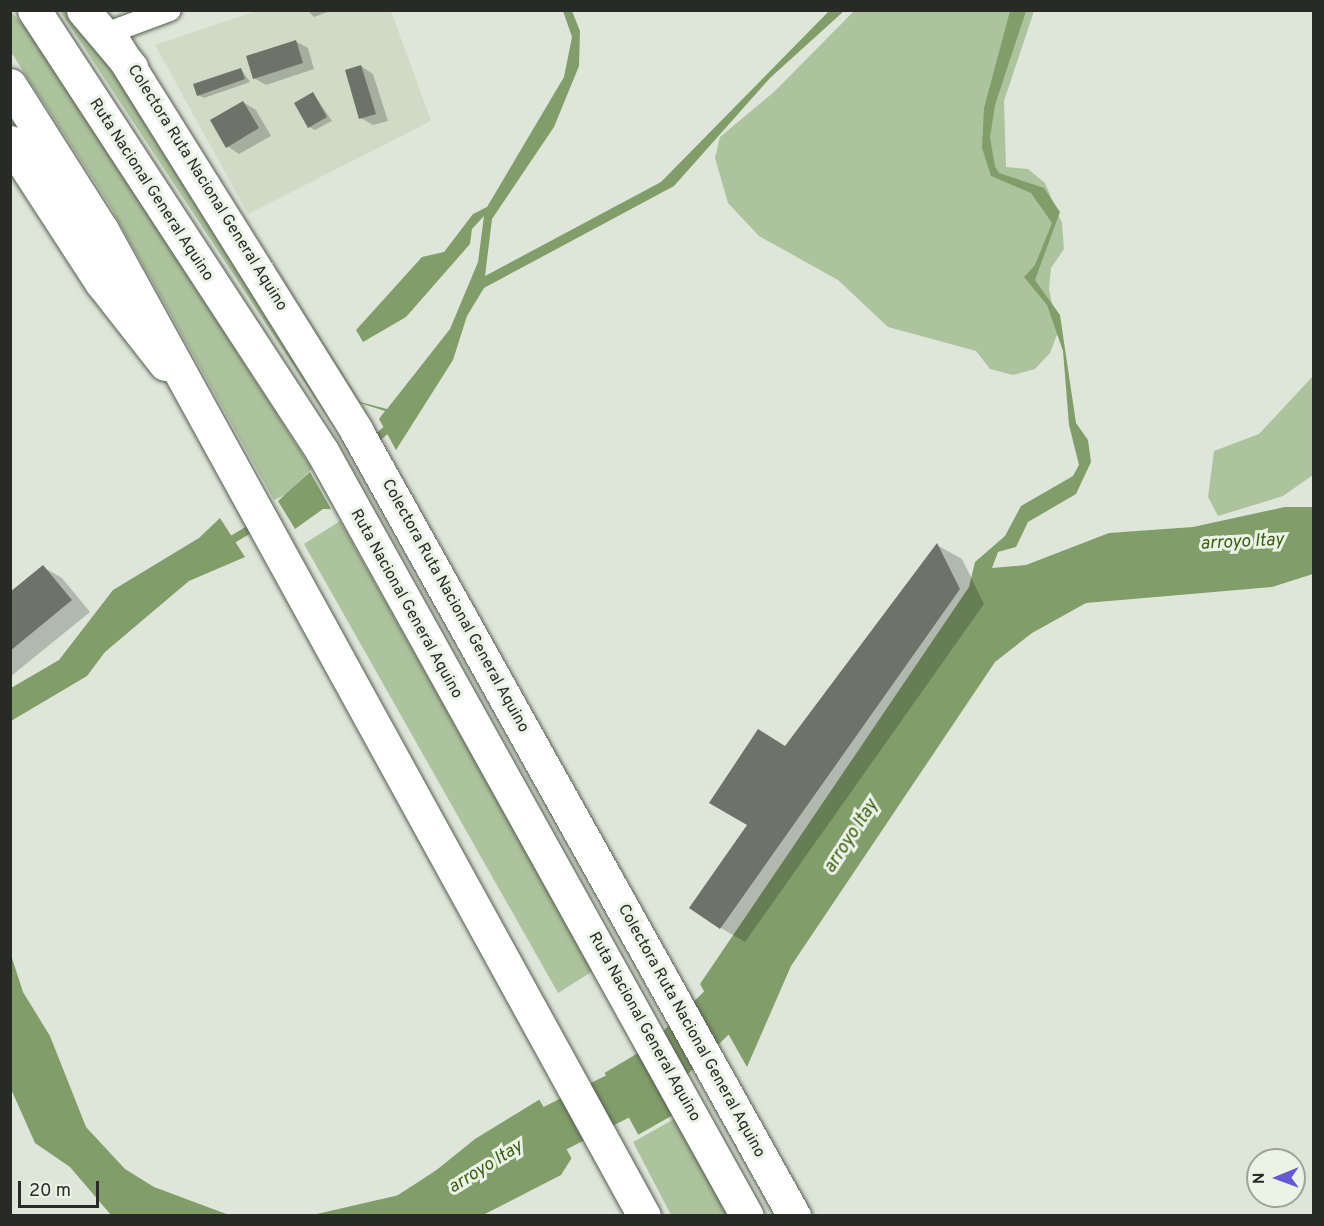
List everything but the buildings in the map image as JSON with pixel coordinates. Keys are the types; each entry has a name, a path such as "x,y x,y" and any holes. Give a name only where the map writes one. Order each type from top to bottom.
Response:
{"main road":[{"name":"Ruta Nacional General Aquino","path":"34,10 322,452 694,1116 747,1215"},
{"path":"83,10 131,67"},
{"name":"Colectora Ruta Nacional General Aquino","path":"100,22 131,67 357,432 794,1215"},
{"path":"10,85 102,230 206,416 525,1007 617,1166 642,1215"},
{"path":"10,142 101,282 206,416"}],"street":[{"path":"100,22 170,10"}],"shaded area":[{"path":"10,11 33,35 312,469 287,494 274,500 109,204 11,52"},
{"path":"60,11 68,11 170,147 334,427"},
{"path":"256,11 391,11 431,121 248,214 155,45"},
{"path":"854,11 1034,11 1004,101 1006,167 1028,169 1045,183 1062,223 1064,249 1051,268 1049,289 1058,332 1050,353 1035,369 1013,375 990,369 976,351 888,327 838,280 759,236 728,203 715,158 720,137 774,92"},
{"path":"1313,376 1313,475 1283,496 1218,516 1208,497 1214,451 1259,434"},
{"path":"340,521 593,971 558,993 304,544"},
{"path":"676,1118 729,1215 671,1215 633,1142"}],"water":[{"path":"563,11 572,11 580,31 579,66 554,127 492,219 485,276 661,182 829,11 844,11 770,78 674,186 484,288 467,316 453,360 396,450 379,419 385,411 360,403 246,217 360,402 387,409 450,329 478,262 484,216 472,229 470,244 406,317 363,342 356,330 422,257 444,252 473,214 487,207 564,77 572,37"},
{"path":"1010,11 1026,11 995,105 990,138 995,166 999,173 1044,188 1060,212 1035,280 1060,315 1076,423 1088,440 1091,462 1076,494 1028,522 1016,547 998,552 992,568 1026,565 1109,533 1193,527 1285,507 1313,507 1313,574 1272,587 1086,603 1032,633 995,662 791,966 747,1067 700,984 969,587 975,562 1005,536 1021,506 1073,476 1079,465 1069,425 1063,351 1047,305 1024,277 1035,265 1052,223 1031,193 991,176 982,148 984,108"},
{"path":"310,472 331,509 323,509 295,529 278,501"},
{"path":"220,518 245,557 189,581 105,652 87,676 11,721 11,688 59,660 113,590 199,538"},
{"path":"10,952 23,992 50,1036 86,1127 125,1169 154,1187 229,1215 111,1215 70,1167 35,1143 11,1089"},
{"path":"638,1053 673,1115 629,1140 596,1078"},
{"path":"542,1098 573,1156 561,1175 483,1215 308,1216 408,1193 475,1139"}],"pier":[{"path":"587,797 653,915 652,920 581,800"},
{"path":"603,1070 640,1138 630,1143 593,1079"},
{"path":"540,1095 576,1155 573,1161 538,1097"}],"waterway":[{"path":"370,444 392,425"},
{"path":"225,544 257,525"},
{"name":"arroyo Itay","path":"410,1216 510,1151 644,1083 763,968"}]}
